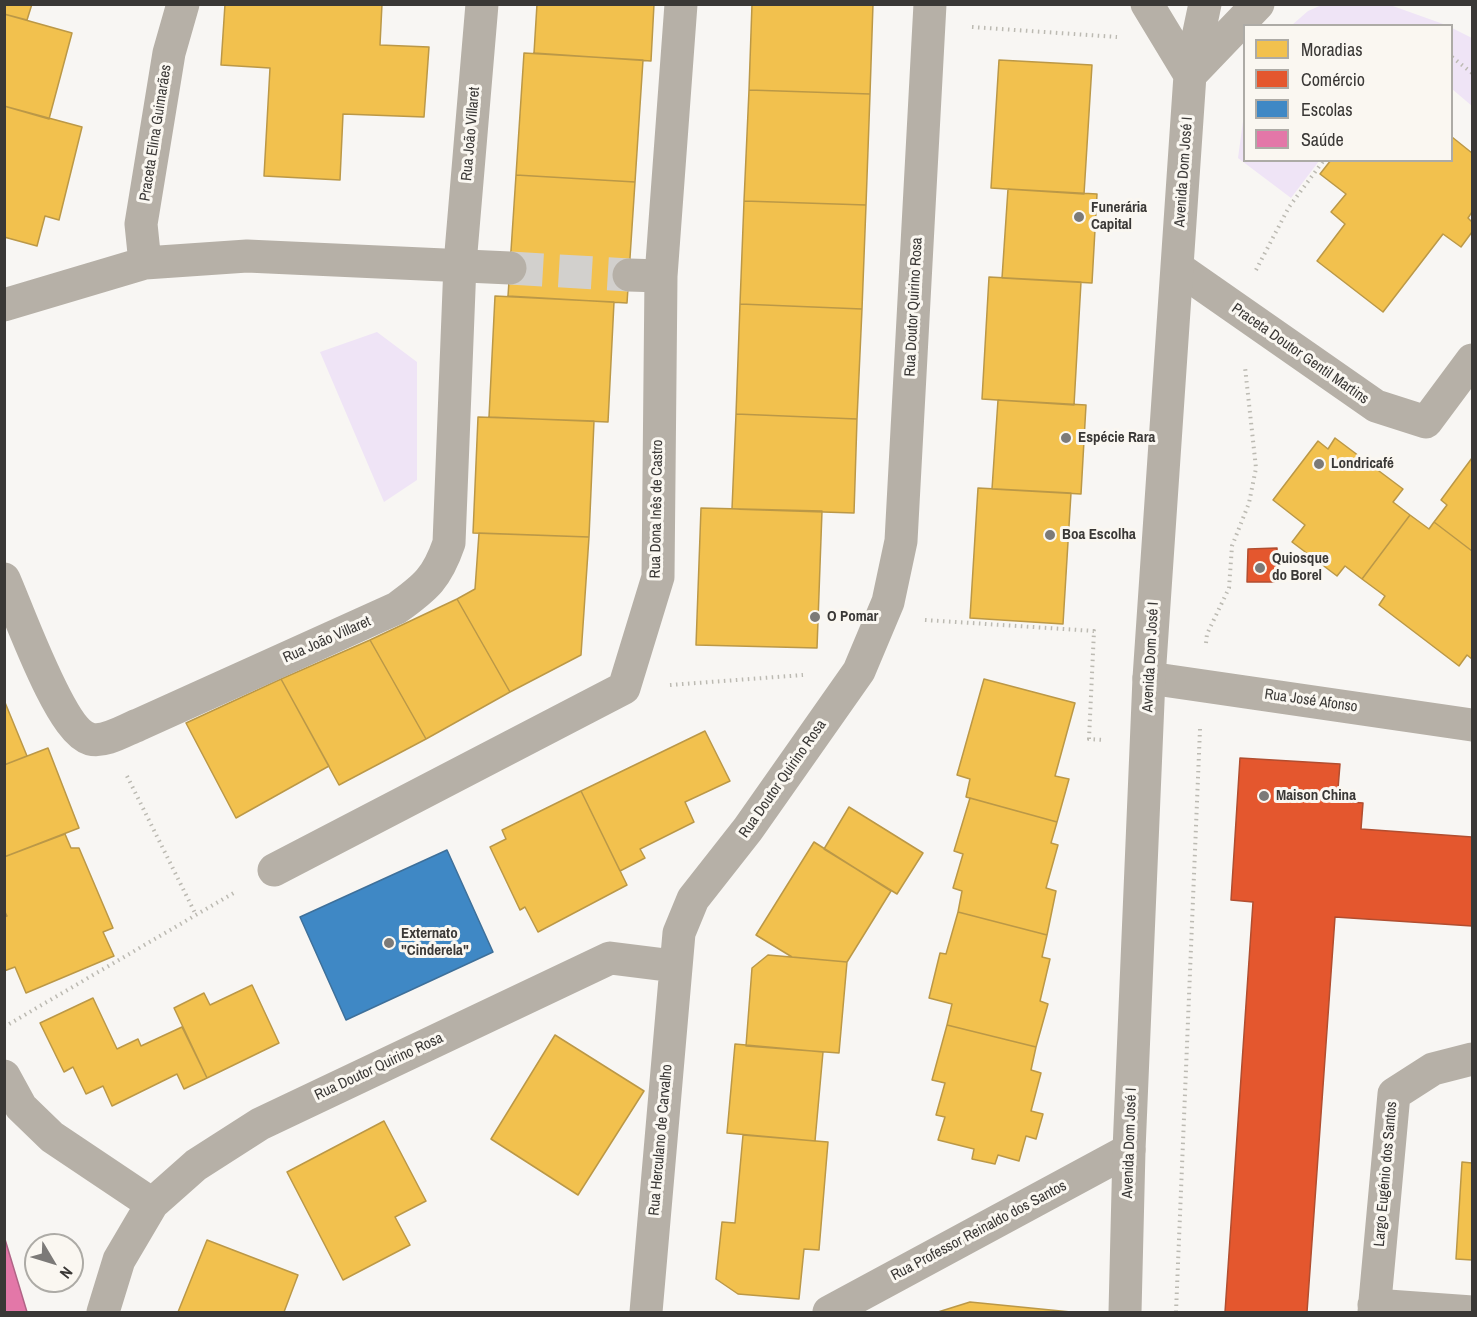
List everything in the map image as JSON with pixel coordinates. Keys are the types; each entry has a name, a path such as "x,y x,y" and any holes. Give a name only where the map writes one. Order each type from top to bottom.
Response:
{"street":[{"name":"Praceta Elina Guimarães","path":"145,263 141,224 169,53 183,4"},
{"name":"Rua João Villaret","path":"108,737 397,608 422,590 440,569 449,543 460,264 482,4"},
{"name":"Rua Dona Inês de Castro","path":"624,688 658,577 645,276 681,4"},
{"name":"Rua Doutor Quirino Rosa","path":"103,1312 119,1260 152,1204 196,1164 260,1124 610,958 674,966 679,933 693,899 748,829 859,671 888,602 902,541 930,4"},
{"path":"1147,4 1190,75 1258,4"},
{"name":"Avenida Dom José I","path":"1125,1312 1129,1150 1149,678 1190,75 1205,4"},
{"path":"4,305 145,263 247,256 510,268"},
{"name":"Praceta Doutor Gentil Martins","path":"1178,268 1377,406 1426,422 1473,360"},
{"path":"4,579 60,708 76,730 91,739 108,737"},
{"name":"Rua José Afonso","path":"1149,678 1473,725"},
{"path":"274,870 624,688"},
{"name":"Rua Herculano de Carvalho","path":"646,1312 674,966"},
{"name":"Largo Eugénio dos Santos","path":"1473,1059 1433,1069 1394,1094 1374,1309 1473,1312"},
{"path":"4,1076 21,1107 52,1137 152,1204"},
{"name":"Rua Professor Reinaldo dos Santos","path":"829,1312 1129,1150"}],"path":[{"path":"1018,30 1106,36"},
{"path":"1453,58 1473,73"},
{"path":"881,617 1094,631 1089,739 1147,742"},
{"path":"624,688 859,671"},
{"path":"4,1027 196,915 108,737"}],"shaded area":[{"path":"1324,4 1390,5 1443,24 1293,24 1308,11"},
{"path":"1453,28 1472,38 1472,106 1453,90"},
{"path":"1243,121 1243,162 1238,158"},
{"path":"1243,162 1318,162 1291,198"},
{"path":"377,332 417,362 417,480 384,502 320,352"}],"building: Moradias":[{"path":"4,4 32,4 27,20 4,14"},
{"path":"225,4 382,4 380,45 429,47 424,117 343,114 340,180 264,176 270,68 221,65"},
{"path":"537,4 654,4 651,61 534,53"},
{"path":"752,4 873,4 870,94 749,90"},
{"path":"4,14 72,33 49,119 4,106"},
{"path":"524,53 643,60 635,182 516,175"},
{"path":"999,60 1092,65 1084,194 991,188"},
{"path":"749,90 870,94 866,205 744,201"},
{"path":"4,106 82,127 59,220 45,216 37,246 4,237"},
{"path":"1453,138 1472,153 1472,212 1468,218 1472,222 1472,232 1461,247 1443,234 1383,312 1317,261 1345,224 1331,212 1346,194 1320,174 1329,162 1453,162"},
{"path":"516,175 635,182 627,303 508,296"},
{"path":"1008,189 1097,194 1092,283 1002,278"},
{"path":"744,201 866,205 862,309 740,304"},
{"path":"989,277 1081,282 1074,405 982,399"},
{"path":"495,296 614,302 608,422 489,417"},
{"path":"740,304 862,309 857,419 736,414"},
{"path":"998,400 1086,405 1081,494 992,489"},
{"path":"736,414 857,419 854,513 732,509"},
{"path":"478,417 594,421 589,537 473,533"},
{"path":"1335,438 1403,489 1393,502 1410,515 1362,579 1345,566 1337,576 1292,542 1305,525 1273,500 1318,441 1328,449"},
{"path":"1472,458 1472,551 1434,522 1447,505 1441,500"},
{"path":"978,488 1071,493 1063,624 970,618"},
{"path":"701,508 822,511 817,648 696,645"},
{"path":"1410,515 1429,529 1434,522 1472,551 1472,659 1467,655 1459,666 1379,605 1385,596 1362,579"},
{"path":"479,533 589,537 581,655 510,692 457,599 475,589"},
{"path":"457,599 510,692 426,739 370,640"},
{"path":"370,640 426,739 339,785 281,679"},
{"path":"281,679 329,766 236,818 186,723"},
{"path":"984,679 1075,703 1055,776 1069,779 1057,822 966,797 970,779 957,775"},
{"path":"4,700 27,756 4,765"},
{"path":"705,731 730,781 685,802 694,822 640,849 645,858 620,871 581,791"},
{"path":"48,748 79,828 4,857 4,765"},
{"path":"581,791 627,885 538,932 525,907 520,910 490,847 506,839 502,830"},
{"path":"970,798 1057,822 1051,843 1058,845 1046,888 1056,891 1047,935 958,912 962,891 953,888 963,854 954,851"},
{"path":"849,807 923,853 897,894 824,849"},
{"path":"65,834 71,848 79,848 113,928 103,932 114,956 26,993 15,967 4,971 4,917 7,916 4,910 4,857"},
{"path":"814,842 891,891 847,962 792,957 756,935"},
{"path":"958,912 1047,935 1042,957 1050,959 1040,1001 1048,1004 1036,1047 947,1025 952,1004 929,998 940,953 946,954"},
{"path":"768,955 847,962 839,1053 746,1046 752,968"},
{"path":"252,985 279,1043 207,1078 174,1008 204,993 210,1005"},
{"path":"93,998 117,1049 138,1039 141,1046 182,1027 207,1078 184,1089 177,1074 112,1106 103,1086 86,1094 73,1067 64,1072 40,1023"},
{"path":"947,1025 1036,1047 1031,1070 1041,1073 1031,1111 1043,1114 1036,1139 1026,1136 1019,1161 998,1155 995,1164 972,1159 974,1149 938,1140 945,1117 936,1115 945,1083 932,1080"},
{"path":"555,1035 644,1091 578,1195 491,1139"},
{"path":"735,1044 823,1052 815,1141 727,1133"},
{"path":"384,1121 426,1201 395,1217 410,1245 343,1280 287,1172"},
{"path":"743,1135 828,1142 819,1250 804,1249 799,1299 738,1294 716,1279 722,1222 735,1223"},
{"path":"1462,1162 1472,1163 1472,1260 1456,1259"},
{"path":"207,1240 298,1275 284,1312 178,1312"},
{"path":"970,1302 1071,1312 938,1312"}],"building: Comércio":[{"path":"1277,548 1277,582 1247,582 1248,549"},
{"path":"1240,758 1340,764 1337,801 1363,803 1361,829 1472,837 1472,926 1335,917 1307,1312 1225,1312 1253,902 1231,900"}],"building: Escolas":[{"path":"447,850 493,952 346,1020 300,917"}],"building: Saúde":[{"path":"4,1236 27,1312 4,1312"}],"tunnel":[{"path":"510,268 629,275"}],"place":[{"name":"Funerária Capital","path":"1079,217"},
{"name":"Espécie Rara","path":"1066,438"},
{"name":"Londricafé","path":"1319,464"},
{"name":"Boa Escolha","path":"1050,535"},
{"name":"Quiosque do Borel","path":"1260,568"},
{"name":"O Pomar","path":"815,617"},
{"name":"Maison China","path":"1264,796"},
{"name":"Externato \"Cinderela\"","path":"389,943"}]}
